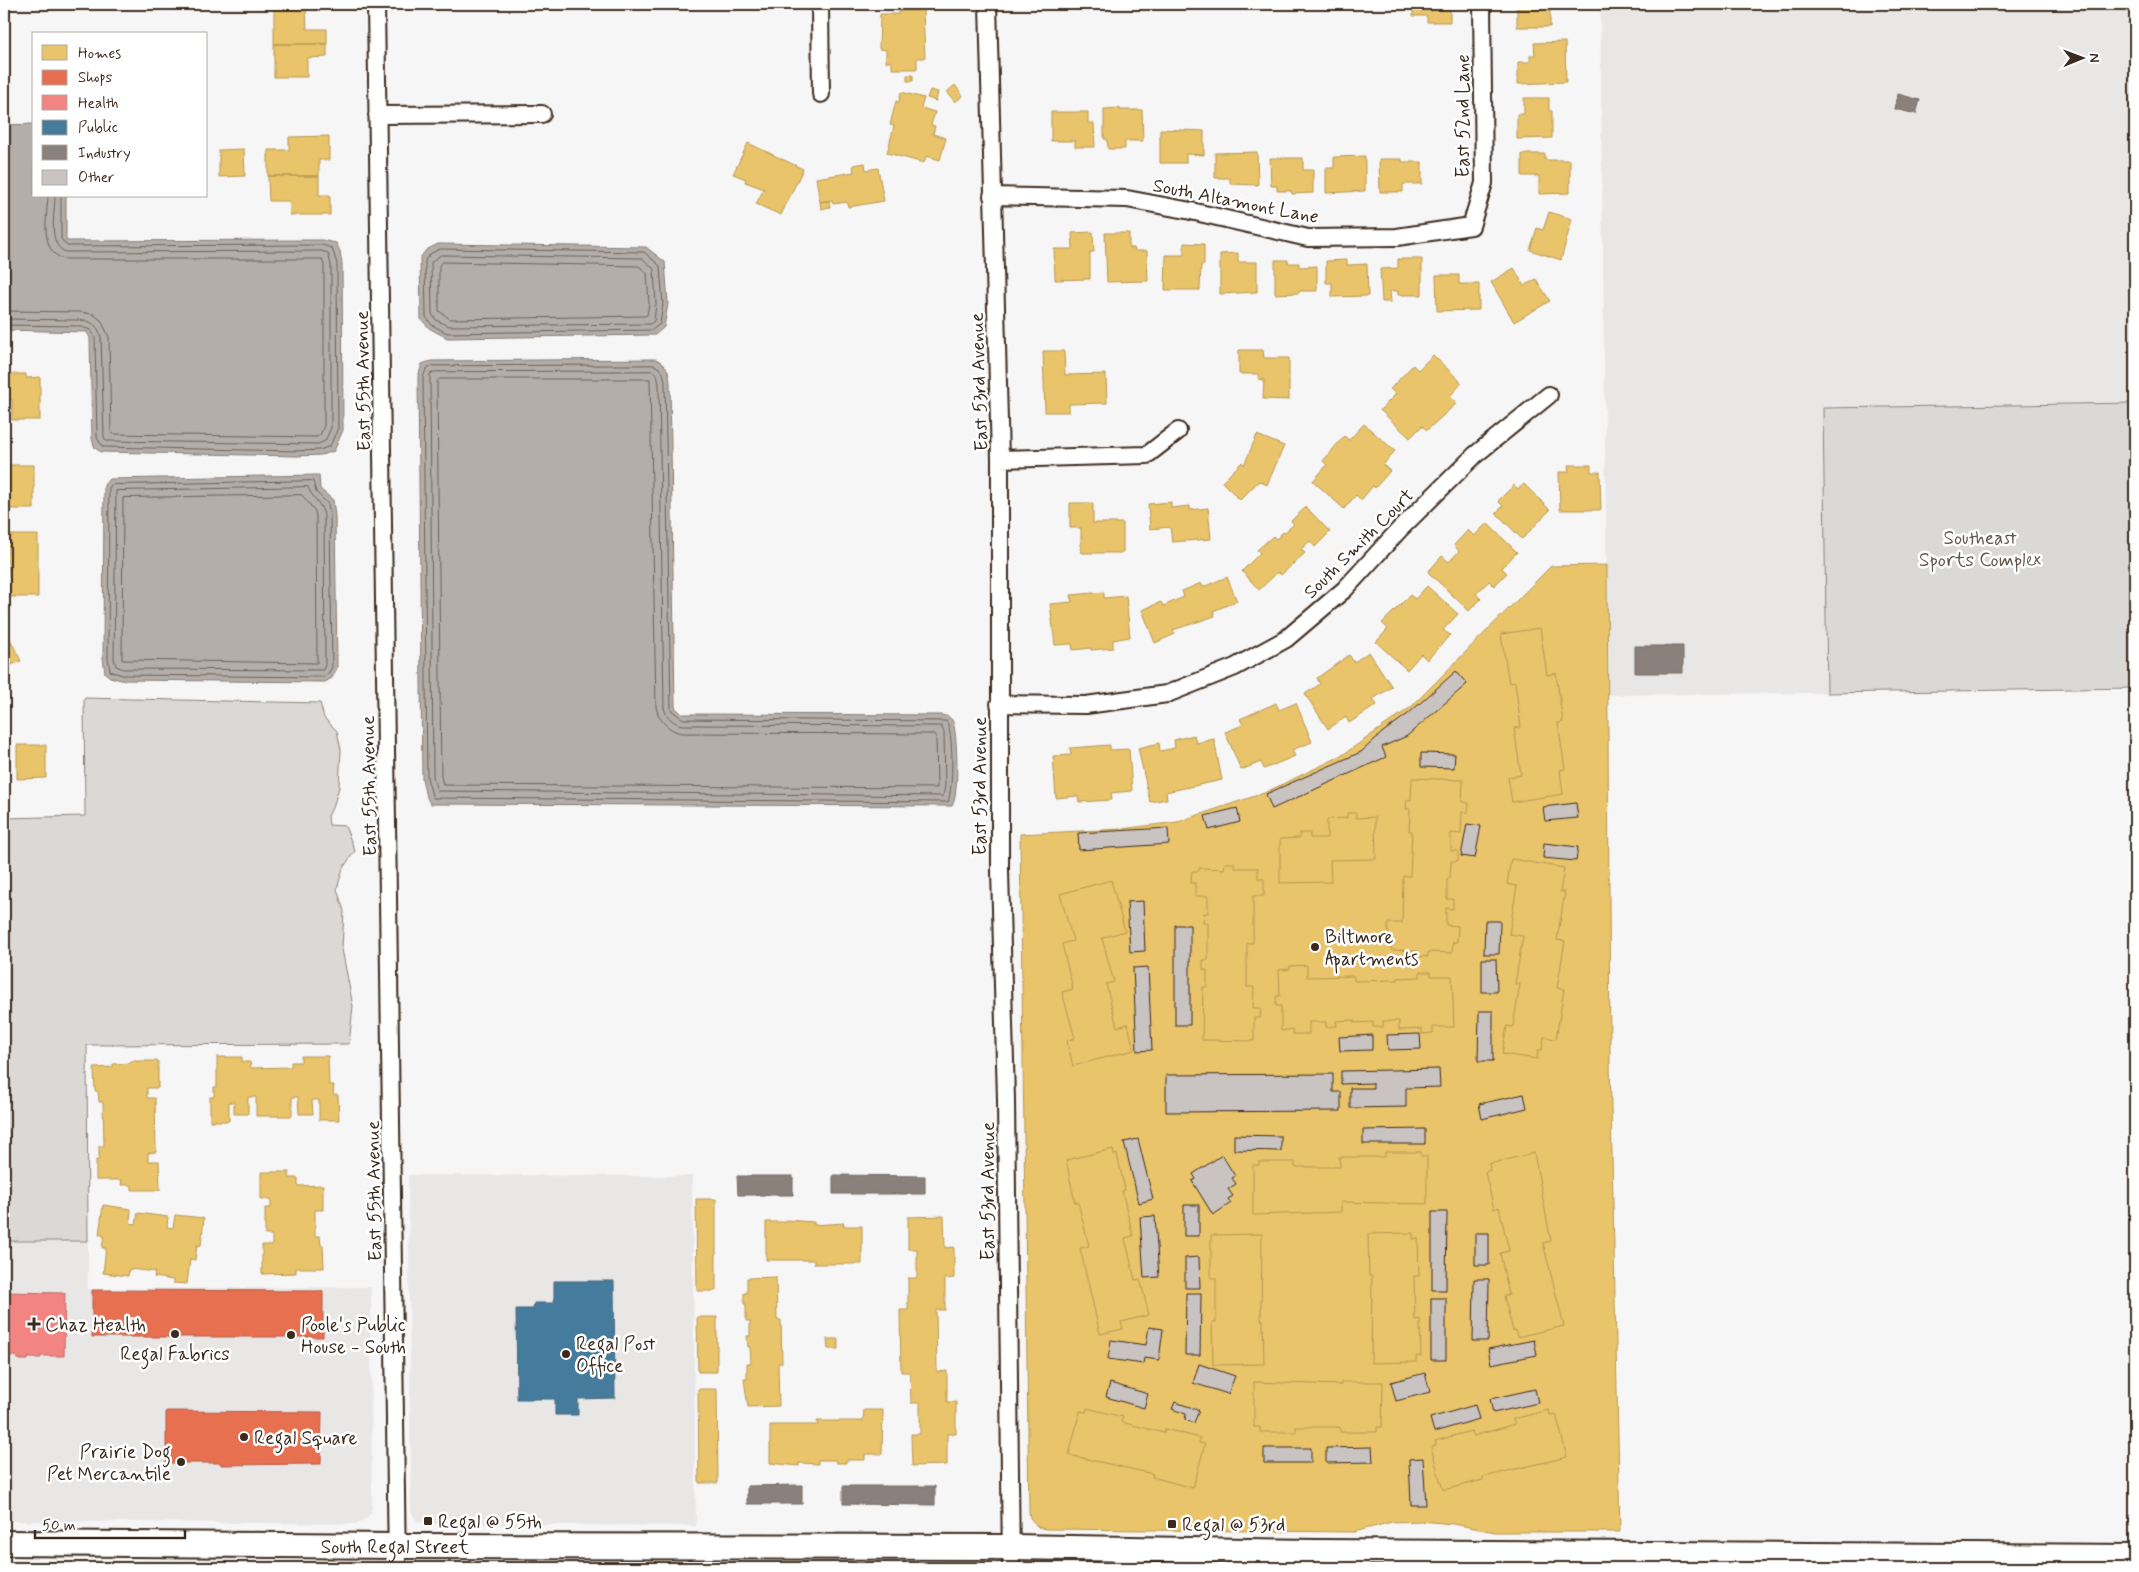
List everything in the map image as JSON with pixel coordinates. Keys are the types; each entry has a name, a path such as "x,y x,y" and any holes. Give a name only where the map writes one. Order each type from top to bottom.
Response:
{"main road":[{"name":"South Regal Street","path":"4,1543 397,1557 1011,1558 1326,1552 2135,1557"}],"street":[{"name":"East 55th Avenue","path":"376,4 397,1557"},
{"path":"820,4 822,94"},
{"name":"East 53rd Avenue","path":"988,4 1000,459 1000,872 1006,1100 1011,1558"},
{"name":"East 52nd Lane","path":"1471,226 1484,183 1482,4"},
{"path":"377,115 542,114"},
{"name":"South Altamont Lane","path":"992,196 1127,199 1308,238 1397,237 1471,226"},
{"name":"South Smith Court","path":"999,704 1086,705 1167,694 1234,667 1286,639 1345,589 1398,530 1475,455 1549,395"},
{"path":"1000,459 1148,455 1178,431"}],"shaded area":[{"path":"1600,4 2135,4 2135,403 1823,408 1827,693 1608,695"},
{"path":"408,1175 692,1176 696,1526 426,1524 418,1522 411,1511"},
{"path":"4,1241 88,1241 88,1289 371,1287 371,1513 364,1520 355,1524 4,1521"},
{"path":"4,1562 365,1564 372,1568 4,1568"}],"green space":[{"name":"Southeast Sports Complex","path":"2135,403 2135,688 1827,693 1823,408"},
{"path":"84,698 320,703 324,718 337,731 341,750 339,787 328,816 329,825 345,826 355,851 343,868 337,889 344,911 342,949 353,1006 349,1044 87,1045 88,1241 4,1241 4,818 85,816"}],"water":[{"path":"32,124 32,198 66,198 67,241 322,240 336,243 340,251 342,264 343,430 334,451 321,455 297,456 101,452 95,448 92,439 90,338 87,332 4,330 4,125"},
{"path":"438,244 646,247 665,262 668,304 664,327 655,335 447,338 429,328 421,319 420,258 426,250"},
{"path":"656,359 667,369 670,383 675,707 682,714 947,716 952,720 956,736 957,777 952,806 430,804 425,793 422,778 418,377 422,364 431,361"},
{"path":"319,475 320,489 333,500 335,516 337,668 332,678 325,682 121,680 110,677 105,673 103,658 104,485 109,479"}],"building: Homes":[{"path":"1413,4 1450,4 1450,22 1427,22 1427,16 1413,16"},
{"path":"1517,4 1550,4 1550,27 1517,27"},
{"path":"274,8 306,8 307,29 327,29 327,44 274,44"},
{"path":"923,10 925,58 917,58 917,69 892,69 892,62 886,62 886,50 879,49 880,14 899,14 899,11"},
{"path":"1565,42 1566,82 1518,84 1518,62 1530,62 1530,55 1535,55 1534,43"},
{"path":"274,44 327,44 327,57 307,58 307,77 274,77"},
{"path":"907,75 913,75 913,81 907,81"},
{"path":"955,85 963,96 955,102 947,92"},
{"path":"930,90 938,92 936,101 927,98"},
{"path":"901,92 924,98 921,108 935,112 931,125 935,126 933,134 946,138 940,160 926,156 924,163 887,153 894,126 890,125 896,101 899,102"},
{"path":"1524,98 1549,98 1549,111 1552,111 1552,138 1517,139 1517,114 1524,114"},
{"path":"1120,108 1120,110 1142,110 1143,141 1125,141 1125,149 1108,149 1107,139 1104,139 1104,109"},
{"path":"1051,112 1088,112 1088,123 1094,123 1095,147 1075,147 1075,141 1051,141"},
{"path":"1160,129 1204,131 1204,155 1186,154 1186,163 1160,163"},
{"path":"329,136 329,160 319,160 319,176 268,176 268,150 289,150 289,137"},
{"path":"748,143 803,169 781,215 756,204 764,189 745,182 746,179 733,174"},
{"path":"244,149 245,176 219,177 219,150"},
{"path":"1257,152 1258,185 1230,184 1230,178 1215,178 1215,153"},
{"path":"1522,154 1545,154 1545,160 1570,160 1570,193 1539,194 1539,176 1522,176"},
{"path":"1365,156 1365,191 1326,193 1326,168 1334,168 1334,157"},
{"path":"1270,158 1303,158 1303,170 1313,170 1313,193 1292,194 1291,191 1277,191 1277,186 1271,186"},
{"path":"1379,159 1402,159 1402,162 1422,162 1422,184 1403,184 1403,192 1380,192"},
{"path":"865,163 866,170 878,168 884,201 848,207 847,202 833,204 832,200 820,202 816,178 854,172 853,165"},
{"path":"268,176 319,176 319,195 330,195 330,215 290,215 290,201 269,201"},
{"path":"829,201 830,207 821,209 820,202"},
{"path":"1549,212 1572,219 1561,260 1530,250 1537,228 1543,230"},
{"path":"1093,232 1094,252 1090,252 1090,279 1055,280 1054,249 1073,249 1072,233"},
{"path":"1105,233 1129,233 1129,248 1134,248 1135,251 1147,251 1148,281 1107,282"},
{"path":"1184,243 1204,244 1204,265 1201,265 1200,290 1165,290 1166,255 1184,255"},
{"path":"1238,253 1238,262 1257,262 1257,292 1220,294 1220,254"},
{"path":"1398,259 1422,259 1422,295 1398,295 1398,291 1390,291 1391,302 1382,302 1380,269 1398,268"},
{"path":"1275,260 1288,260 1288,263 1299,263 1299,267 1317,266 1317,291 1275,294"},
{"path":"1347,260 1347,265 1367,264 1368,296 1332,297 1332,283 1326,283 1326,261"},
{"path":"1514,268 1524,286 1536,279 1550,301 1514,322 1491,282"},
{"path":"1436,275 1459,275 1459,284 1479,284 1479,310 1437,311"},
{"path":"1239,350 1263,350 1264,358 1289,358 1289,400 1263,399 1264,379 1259,380 1259,374 1239,374"},
{"path":"1043,351 1064,351 1065,375 1106,374 1107,403 1069,404 1069,412 1045,412"},
{"path":"1433,355 1462,383 1450,396 1457,403 1427,430 1422,426 1410,438 1380,410 1396,394 1390,389 1413,365 1418,370"},
{"path":"4,374 26,374 26,378 40,377 40,420 12,420 12,400 8,400 8,394 4,394"},
{"path":"1364,424 1395,451 1383,465 1390,471 1361,500 1356,495 1344,509 1313,481 1327,465 1323,461 1344,436 1349,440"},
{"path":"1257,435 1284,446 1267,485 1259,481 1240,500 1222,482 1242,462 1244,465"},
{"path":"4,465 34,465 34,509 4,509"},
{"path":"1568,465 1591,465 1591,472 1600,472 1601,510 1560,510 1559,472 1569,472"},
{"path":"1524,484 1550,510 1522,539 1496,513 1503,506 1498,501 1514,485 1518,489"},
{"path":"1171,502 1171,508 1190,506 1190,510 1208,508 1211,539 1172,542 1170,527 1150,529 1148,504"},
{"path":"1070,503 1093,503 1093,523 1123,523 1123,553 1081,553 1081,528 1070,528"},
{"path":"1306,507 1330,532 1315,547 1310,541 1301,549 1305,553 1281,575 1278,572 1259,590 1242,571 1260,553 1257,550 1273,536 1276,539 1284,533 1294,524 1291,521"},
{"path":"1487,523 1517,552 1502,568 1507,573 1494,586 1489,581 1476,594 1481,599 1469,611 1428,572 1442,556 1449,562 1459,551 1454,545 1468,530 1474,536"},
{"path":"8,535 38,535 38,597 11,597 8,561 5,561 5,554 8,554"},
{"name":"Biltmore Apartments","path":"1607,565 1610,1060 1620,1532 1495,1532 1453,1524 1421,1521 1392,1522 1354,1532 1045,1529 1038,1527 1030,1518 1029,1511 1020,834 1121,829 1177,822 1264,793 1341,756 1411,707 1551,566"},
{"path":"1227,577 1237,601 1213,611 1215,616 1173,630 1175,634 1155,643 1142,610 1161,602 1163,606 1184,597 1182,591 1201,583 1203,587"},
{"path":"1427,586 1458,614 1443,630 1450,635 1427,660 1421,654 1407,670 1376,642 1388,629 1382,623 1410,595 1415,599"},
{"path":"1104,592 1104,598 1126,596 1130,637 1113,640 1113,648 1073,650 1072,644 1055,645 1050,604 1072,602 1071,595"},
{"path":"1540,628 1547,675 1556,673 1563,722 1558,723 1565,769 1560,770 1563,794 1512,802 1508,777 1521,775 1514,728 1521,727 1515,682 1509,683 1501,634"},
{"path":"8,635 21,661 4,668 4,636"},
{"path":"1369,652 1392,687 1373,699 1377,705 1349,723 1346,717 1328,729 1305,694 1320,684 1317,678 1349,655 1354,662"},
{"path":"1276,703 1279,710 1296,703 1312,742 1292,750 1295,756 1264,769 1261,762 1241,770 1225,732 1243,725 1240,719"},
{"path":"1194,735 1196,743 1214,739 1222,780 1166,792 1167,799 1150,802 1138,748 1159,743 1160,751 1175,748 1174,740"},
{"path":"17,745 46,745 46,778 17,779"},
{"path":"1110,745 1110,750 1129,749 1132,791 1111,793 1112,800 1079,802 1078,796 1056,798 1053,756 1071,755 1070,748"},
{"path":"1412,778 1463,780 1462,802 1469,803 1468,813 1462,812 1461,834 1451,833 1451,851 1458,851 1458,861 1451,861 1450,879 1447,879 1447,899 1453,899 1453,909 1446,908 1446,925 1458,926 1457,942 1453,942 1452,953 1428,952 1428,957 1417,956 1418,951 1391,950 1391,939 1388,939 1388,923 1402,923 1403,876 1410,876 1412,831 1409,831 1410,809 1406,809 1407,800 1411,800"},
{"path":"1347,813 1356,813 1356,818 1375,817 1376,859 1330,860 1331,882 1280,883 1280,839 1300,838 1300,833 1310,833 1310,838 1327,838 1327,819 1347,818"},
{"path":"1511,859 1564,868 1560,892 1565,892 1557,940 1565,941 1557,988 1564,989 1556,1039 1544,1037 1542,1050 1538,1050 1537,1059 1502,1054 1507,1026 1513,1027 1520,984 1515,984 1523,936 1509,934 1517,886 1507,884"},
{"path":"1225,863 1235,863 1235,868 1258,868 1258,879 1264,879 1264,896 1253,896 1253,943 1247,943 1247,987 1254,987 1253,1008 1261,1008 1260,1018 1254,1018 1254,1041 1202,1040 1203,987 1207,987 1207,970 1203,970 1203,960 1208,960 1208,923 1203,923 1204,913 1208,913 1208,896 1195,896 1195,883 1191,883 1192,871 1199,871 1199,868 1224,869"},
{"path":"1111,880 1125,931 1102,938 1114,982 1106,984 1117,1027 1128,1024 1134,1050 1073,1066 1067,1041 1075,1038 1062,992 1073,989 1062,944 1073,941 1060,894"},
{"path":"1307,965 1307,977 1354,976 1354,981 1398,980 1398,978 1420,977 1420,972 1431,972 1431,976 1452,976 1454,1027 1433,1027 1433,1033 1422,1034 1422,1029 1399,1030 1399,1021 1383,1021 1383,1027 1373,1027 1373,1022 1354,1023 1354,1020 1336,1021 1337,1026 1326,1027 1326,1022 1309,1022 1309,1034 1293,1034 1292,1029 1281,1031 1281,1006 1276,1006 1276,996 1280,996 1279,970 1290,969 1290,966"},
{"path":"301,1056 328,1056 329,1085 334,1085 333,1095 338,1095 339,1120 319,1120 319,1100 312,1100 313,1114 299,1114 298,1097 292,1097 292,1116 256,1116 256,1097 248,1097 248,1114 234,1114 234,1102 229,1102 229,1121 210,1121 210,1097 214,1097 214,1087 217,1087 217,1057 242,1057 242,1062 250,1062 251,1068 291,1067 291,1062 301,1062"},
{"path":"131,1061 158,1061 158,1088 147,1088 147,1098 155,1098 156,1152 148,1153 148,1161 159,1161 160,1190 132,1190 132,1185 121,1185 122,1180 96,1180 96,1160 99,1160 99,1146 104,1146 103,1102 99,1102 98,1091 95,1091 94,1068 113,1067 113,1064 131,1063"},
{"path":"1113,1149 1114,1155 1117,1154 1125,1190 1122,1191 1133,1236 1125,1238 1135,1280 1140,1279 1149,1315 1121,1322 1123,1329 1100,1334 1080,1248 1089,1246 1078,1202 1075,1203 1066,1160"},
{"path":"1385,1152 1421,1152 1421,1156 1427,1156 1427,1204 1341,1202 1341,1212 1253,1215 1253,1165 1259,1165 1259,1162 1295,1162 1295,1167 1340,1167 1339,1157 1385,1157"},
{"path":"1534,1153 1551,1241 1543,1243 1564,1326 1517,1337 1515,1330 1513,1331 1504,1296 1509,1295 1500,1253 1509,1251 1499,1207 1494,1209 1485,1172 1490,1170 1489,1164"},
{"path":"261,1172 289,1172 289,1178 298,1178 298,1186 323,1185 323,1210 315,1210 315,1236 320,1236 321,1245 323,1245 324,1268 296,1268 296,1273 262,1274 262,1245 272,1245 272,1235 265,1235 265,1208 271,1208 271,1199 261,1199"},
{"path":"696,1199 716,1199 716,1291 697,1291"},
{"path":"103,1205 131,1209 130,1223 136,1224 138,1213 168,1217 167,1227 173,1228 175,1215 204,1218 201,1246 197,1245 195,1260 190,1259 187,1284 173,1283 173,1280 154,1277 155,1272 129,1269 128,1276 103,1273 106,1248 102,1248 104,1235 99,1235"},
{"path":"944,1216 945,1248 954,1247 954,1278 945,1279 945,1310 936,1310 937,1372 947,1371 947,1402 956,1402 956,1434 947,1434 947,1465 912,1466 911,1434 920,1434 920,1403 911,1403 910,1372 901,1372 900,1310 908,1310 908,1278 917,1278 917,1249 908,1249 908,1217"},
{"path":"785,1220 814,1222 814,1225 844,1223 843,1226 862,1226 862,1264 814,1264 814,1260 766,1260 766,1222 785,1222"},
{"path":"1413,1233 1413,1239 1418,1238 1419,1276 1414,1276 1415,1320 1420,1319 1421,1356 1416,1356 1416,1362 1371,1363 1372,1276 1369,1276 1368,1234"},
{"path":"1262,1234 1261,1320 1263,1320 1264,1364 1213,1365 1212,1322 1216,1322 1216,1278 1211,1278 1211,1235"},
{"path":"776,1277 777,1320 781,1320 782,1363 778,1363 779,1406 748,1407 744,1379 747,1379 747,1363 751,1363 747,1336 750,1336 750,1321 746,1321 746,1304 744,1304 744,1293 747,1293 747,1278"},
{"path":"697,1317 717,1317 717,1372 698,1372"},
{"path":"827,1339 838,1339 838,1349 828,1349"},
{"path":"1254,1382 1341,1385 1341,1382 1383,1382 1382,1427 1377,1427 1377,1432 1340,1432 1340,1427 1296,1427 1296,1432 1260,1432 1260,1427 1254,1427"},
{"path":"698,1389 717,1389 718,1483 699,1483"},
{"path":"1087,1408 1123,1417 1121,1422 1164,1433 1165,1429 1200,1438 1199,1443 1205,1444 1193,1488 1152,1477 1153,1474 1069,1455 1080,1411 1086,1412"},
{"path":"864,1410 883,1410 882,1454 865,1454 865,1460 846,1460 846,1463 836,1463 836,1460 818,1460 818,1464 799,1463 799,1466 770,1463 770,1425 818,1425 817,1421 863,1421"},
{"path":"1549,1410 1550,1415 1556,1414 1567,1457 1483,1477 1483,1480 1443,1490 1431,1447 1436,1445 1435,1441 1471,1431 1473,1436 1515,1424 1513,1419"}],"building: Shops":[{"path":"92,1290 323,1291 323,1337 92,1337"},
{"name":"Regal Square","path":"166,1411 322,1412 321,1464 221,1465 221,1463 166,1463"}],"building: Health":[{"name":"Chaz Health","path":"4,1292 65,1293 64,1356 41,1356 41,1358 19,1360 15,1356 4,1356"}],"building: Public":[{"name":"Regal Post Office","path":"554,1281 614,1281 615,1398 578,1399 578,1415 555,1415 555,1399 517,1399 516,1309 533,1309 534,1303 554,1303"}],"building: Industry":[{"path":"1898,94 1920,100 1916,114 1895,109"},
{"path":"1635,646 1683,646 1683,673 1635,673"},
{"path":"833,1175 925,1176 925,1194 833,1194"},
{"path":"737,1176 793,1176 793,1195 738,1195"},
{"path":"802,1485 802,1504 747,1504 747,1486"},
{"path":"843,1486 935,1486 935,1505 843,1504"}],"building: Other":[{"path":"1456,671 1467,684 1407,736 1382,747 1386,757 1272,809 1266,794 1361,752 1383,732 1408,714"},
{"path":"1421,753 1455,754 1454,768 1421,767"},
{"path":"1576,803 1578,818 1545,821 1543,807"},
{"path":"1237,808 1240,822 1209,830 1205,816"},
{"path":"1467,824 1481,826 1475,858 1461,856"},
{"path":"1168,828 1169,844 1079,850 1078,833"},
{"path":"1544,843 1578,847 1576,861 1543,858"},
{"path":"1143,901 1145,951 1130,952 1127,902"},
{"path":"1485,921 1500,921 1499,954 1484,954"},
{"path":"1175,925 1190,925 1190,1025 1175,1025"},
{"path":"1482,959 1496,959 1497,992 1482,992"},
{"path":"1148,967 1152,1050 1137,1051 1133,968"},
{"path":"1479,1011 1493,1011 1493,1061 1478,1061"},
{"path":"1420,1034 1421,1049 1388,1050 1387,1035"},
{"path":"1372,1035 1372,1050 1340,1051 1339,1037"},
{"path":"1439,1069 1440,1087 1406,1088 1406,1107 1350,1108 1350,1088 1373,1088 1373,1083 1341,1084 1341,1071"},
{"path":"1333,1074 1333,1092 1341,1092 1341,1111 1166,1112 1166,1075"},
{"path":"1524,1094 1527,1108 1482,1119 1479,1104"},
{"path":"1425,1129 1425,1144 1363,1144 1363,1130"},
{"path":"1234,1135 1281,1136 1281,1151 1234,1150"},
{"path":"1138,1139 1153,1199 1139,1203 1124,1142"},
{"path":"1222,1155 1235,1176 1232,1178 1236,1184 1228,1189 1233,1196 1228,1199 1231,1203 1213,1215 1192,1181 1196,1179 1193,1174"},
{"path":"1184,1205 1199,1205 1199,1236 1184,1236"},
{"path":"1432,1212 1447,1212 1446,1290 1432,1290"},
{"path":"1155,1216 1159,1277 1144,1278 1140,1217"},
{"path":"1475,1233 1489,1233 1489,1265 1475,1265"},
{"path":"1199,1257 1200,1288 1185,1288 1185,1258"},
{"path":"1474,1279 1489,1279 1488,1341 1473,1341"},
{"path":"1186,1293 1201,1293 1200,1355 1185,1355"},
{"path":"1431,1298 1446,1298 1446,1360 1431,1360"},
{"path":"1149,1327 1163,1329 1159,1360 1144,1358 1143,1364 1108,1359 1111,1340 1146,1345"},
{"path":"1534,1340 1537,1355 1491,1364 1488,1349"},
{"path":"1199,1364 1235,1376 1228,1394 1193,1383"},
{"path":"1425,1373 1430,1392 1396,1401 1391,1382"},
{"path":"1110,1383 1148,1394 1144,1408 1106,1397"},
{"path":"1535,1389 1538,1403 1493,1413 1490,1399"},
{"path":"1175,1402 1199,1410 1194,1423 1185,1420 1186,1414 1172,1409"},
{"path":"1475,1405 1479,1419 1434,1432 1430,1418"},
{"path":"1372,1447 1373,1462 1326,1463 1326,1448"},
{"path":"1264,1448 1311,1448 1311,1463 1264,1463"},
{"path":"1423,1458 1426,1505 1411,1505 1409,1459"}],"place":[{"name":"Biltmore Apartments","path":"1315,947"},
{"name":"Chaz Health","path":"34,1324"},
{"name":"Regal Fabrics","path":"175,1334"},
{"name":"Poole's Public House - South","path":"291,1335"},
{"name":"Regal Post Office","path":"566,1354"},
{"name":"Regal Square","path":"244,1437"},
{"name":"Prairie Dog Pet Mercantile","path":"181,1462"},
{"name":"Regal @ 55th","path":"428,1521"},
{"name":"Regal @ 53rd","path":"1172,1524"}]}
